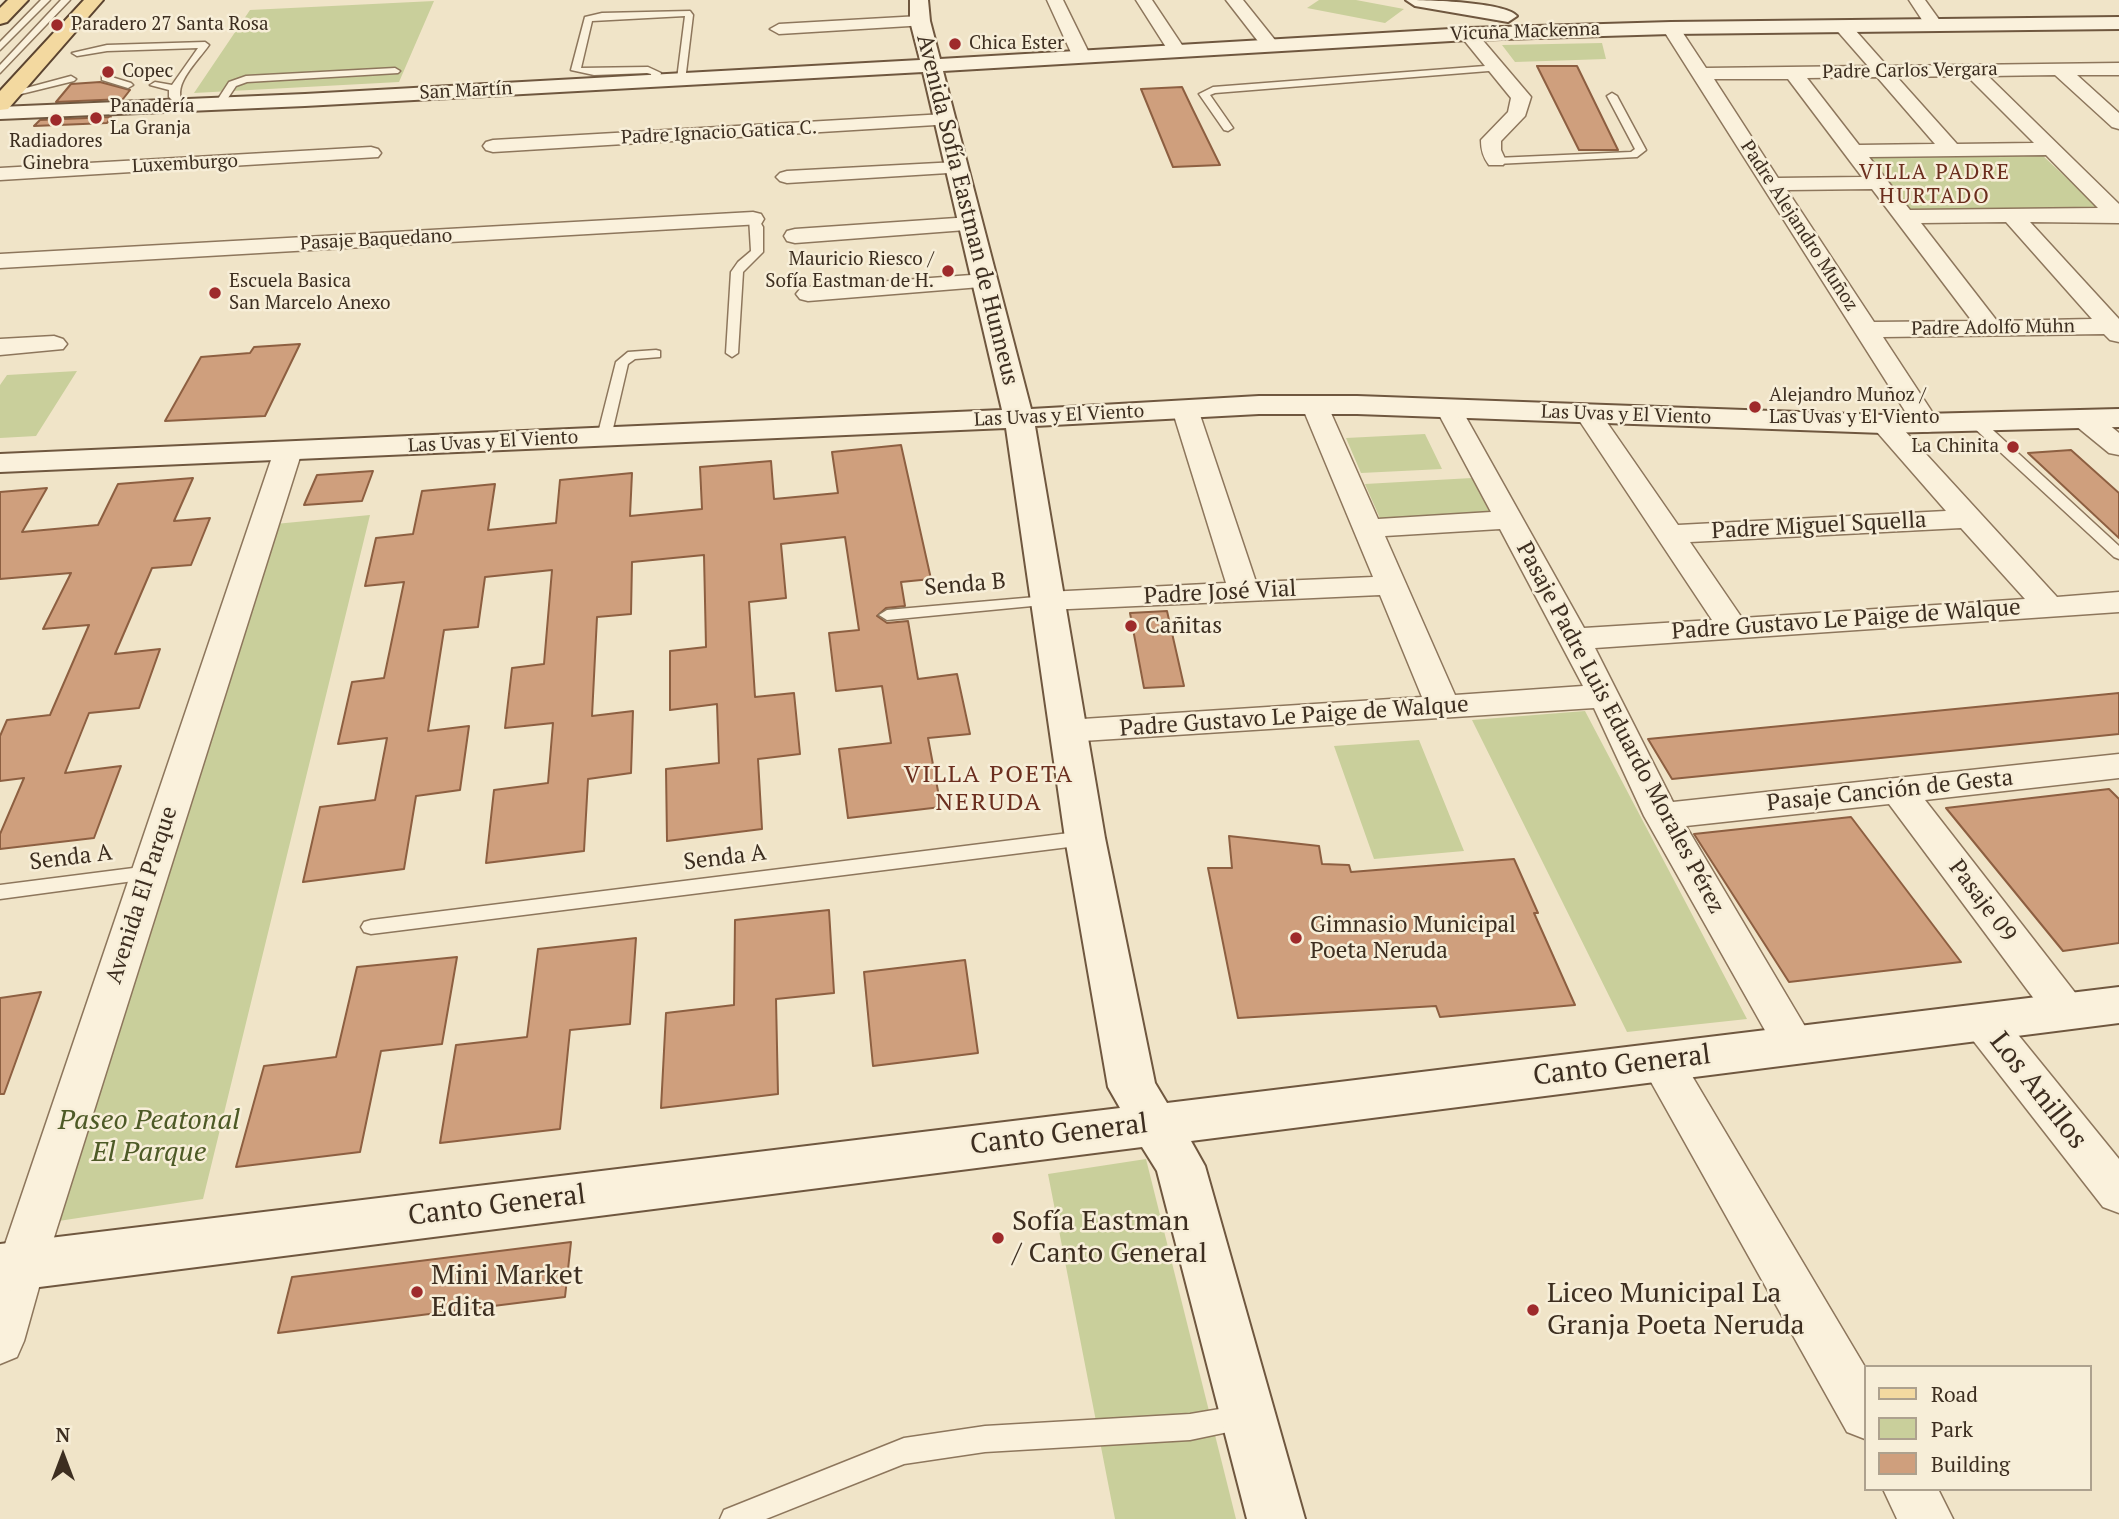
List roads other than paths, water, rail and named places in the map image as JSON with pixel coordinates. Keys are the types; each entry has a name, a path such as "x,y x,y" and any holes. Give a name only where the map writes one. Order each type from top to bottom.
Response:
{"main road":[{"path":"0,18 19,0"},
{"path":"3,104 64,52 94,0"}],"street":[{"name":"Avenida Sofía Eastman de Hunneus","path":"919,0 920,21 1019,418 1085,838 1132,1087 1180,1166 1276,1519"},
{"path":"1055,0 1082,57"},
{"path":"1144,0 1177,51"},
{"path":"1234,0 1270,45"},
{"path":"1415,0 1531,20 1557,31"},
{"path":"1917,0 1934,25"},
{"path":"2110,0 2119,12"},
{"path":"779,29 920,21"},
{"name":"Vicuña Mackenna","path":"932,66 1468,34 1671,28 2119,23"},
{"path":"1842,26 1951,150"},
{"name":"Padre Alejandro Muñoz","path":"1671,28 1927,424"},
{"path":"1468,34 1518,91 1522,103 1517,114 1491,140 1490,150 1496,161"},
{"name":"San Martín","path":"3,104 176,96 221,102 932,66"},
{"path":"2060,69 2119,123"},
{"name":"Padre Carlos Vergara","path":"1701,74 2119,69"},
{"path":"1972,71 2118,215"},
{"path":"1793,73 1990,328"},
{"name":"Padre Ignacio Gatica C.","path":"493,146 945,121"},
{"path":"1853,151 2051,149"},
{"name":"Luxemburgo","path":"0,174 371,153"},
{"path":"787,177 957,168"},
{"path":"2084,181 2108,181"},
{"path":"1772,184 1878,183"},
{"path":"2012,215 2116,329"},
{"path":"1904,217 2118,215"},
{"name":"Pasaje Baquedano","path":"0,261 753,219"},
{"path":"795,236 971,224"},
{"path":"808,294 985,281"},
{"name":"Padre Adolfo Muhn","path":"1866,330 2116,329"},
{"path":"0,347 54,344"},
{"path":"1314,404 1444,708"},
{"name":"Las Uvas y El Viento","path":"0,463 1314,404 1883,424 2119,418"},
{"path":"1185,409 1244,592"},
{"name":"Pasaje Padre Luis Eduardo Morales Pérez","path":"1449,409 1605,696 1662,816 1795,1045"},
{"path":"1588,414 1733,628"},
{"path":"2086,419 2119,447"},
{"path":"1883,424 2049,607"},
{"name":"Avenida El Parque","path":"0,1341 10,1267 149,873 288,451"},
{"name":"Padre Miguel Squella","path":"1670,534 1969,519"},
{"path":"1368,528 1509,520"},
{"name":"Padre José Vial","path":"1047,601 1392,585"},
{"name":"Padre Gustavo Le Paige de Walque","path":"1573,639 2119,602"},
{"name":"Padre Gustavo Le Paige de Walque","path":"1067,731 1605,696"},
{"name":"Pasaje Canción de Gesta","path":"1662,816 2119,766"},
{"name":"Pasaje 09","path":"1898,790 2066,1011"},
{"name":"Canto General","path":"10,1267 2119,1005"},
{"name":"Los Anillos","path":"1983,1022 2119,1193"},
{"path":"1661,1061 1864,1412"},
{"path":"1910,1491 1926,1519"}],"lane":[{"path":"0,47 46,0"},
{"path":"0,70 66,0"},
{"path":"655,81 656,73 648,70 576,70 588,19 602,16 687,13 689,15 682,79"},
{"path":"64,52 205,45 176,96 155,85"},
{"path":"64,52 96,60"},
{"path":"1228,128 1204,94 1213,90 1498,68"},
{"path":"221,102 232,84 246,79 395,71"},
{"path":"105,78 128,85"},
{"path":"3,104 71,79"},
{"path":"1496,161 1633,155 1641,150 1612,96"},
{"path":"732,353 737,272 742,264 757,252 757,227 753,219"},
{"path":"604,437 622,362 632,355 656,354"},
{"path":"1977,423 2119,554"},
{"name":"Senda B","path":"887,615 1047,601"},
{"name":"Senda A","path":"371,927 1085,838"},
{"name":"Senda A","path":"0,892 149,873"},
{"path":"733,1519 904,1451 985,1439 1190,1427 1248,1417"}],"place":[{"name":"Paradero 27 Santa Rosa","path":"57,25"},
{"name":"Chica Ester","path":"955,44"},
{"name":"Copec","path":"108,72"},
{"name":"Panadería La Granja","path":"96,118"},
{"name":"Radiadores Ginebra","path":"56,120"},
{"name":"Mauricio Riesco / Sofía Eastman de H.","path":"948,271"},
{"name":"Escuela Basica San Marcelo Anexo","path":"215,293"},
{"name":"Alejandro Muñoz / Las Uvas y El Viento","path":"1755,407"},
{"name":"La Chinita","path":"2013,447"},
{"name":"Cañitas","path":"1131,626"},
{"name":"Gimnasio Municipal Poeta Neruda","path":"1296,938"},
{"name":"Sofía Eastman / Canto General","path":"998,1238"},
{"name":"Mini Market Edita","path":"417,1292"},
{"name":"Liceo Municipal La Granja Poeta Neruda","path":"1533,1310"}],"district":[{"name":"VILLA PADRE HURTADO","path":"1935,185"},
{"name":"VILLA POETA NERUDA","path":"989,789"}],"park label":[{"name":"Paseo Peatonal El Parque","path":"149,1137"}]}
